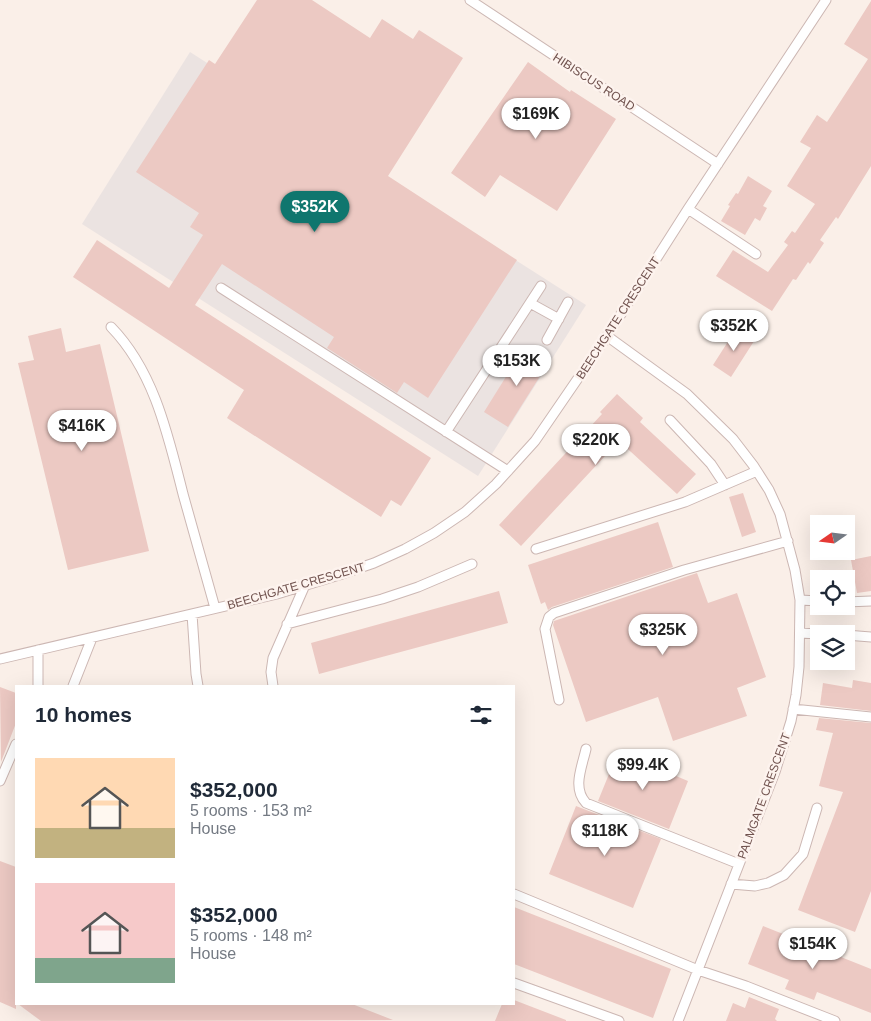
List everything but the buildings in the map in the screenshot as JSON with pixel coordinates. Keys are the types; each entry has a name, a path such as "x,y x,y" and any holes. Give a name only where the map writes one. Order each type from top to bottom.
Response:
{"lane":[{"name":"HIBISCUS ROAD","path":"470,0 718,164"},
{"name":"BEECHGATE CRESCENT","path":"0,659 305,586 374,563 434,533 465,512 496,484 535,441 607,336 826,0"},
{"path":"688,209 756,254"},
{"path":"446,432 541,286"},
{"path":"221,288 508,471"},
{"path":"547,340 568,302"},
{"path":"530,303 559,319"},
{"path":"111,327 125,341 140,363 156,401 215,608"},
{"name":"PALMGATE CRESCENT","path":"607,336 687,394 733,439 757,471 769,490 788,541 796,570 800,600 797,685 793,709 775,772 678,1021"},
{"path":"670,420 711,464 725,485"},
{"path":"536,549 685,502 757,471"},
{"path":"559,700 545,629 549,618 554,613 692,568 788,541"},
{"path":"287,624 382,599 418,587 472,564"},
{"path":"274,685 271,672 273,658 305,586"},
{"path":"800,600 810,601"},
{"path":"855,602 871,601"},
{"path":"192,614 198,685"},
{"path":"800,633 810,634"},
{"path":"855,636 871,637"},
{"path":"73,685 92,638"},
{"path":"38,650 38,685"},
{"path":"793,709 871,717"},
{"path":"0,781 15,746"},
{"path":"586,749 579,778 579,787 582,799 586,803 739,864"},
{"path":"731,884 755,886 768,883 784,875 803,854 817,808"},
{"path":"515,894 698,970 746,986 835,1021"},
{"path":"515,983 619,1021"}],"shaded area":[{"path":"190,52 586,305 478,476 82,224"}]}
